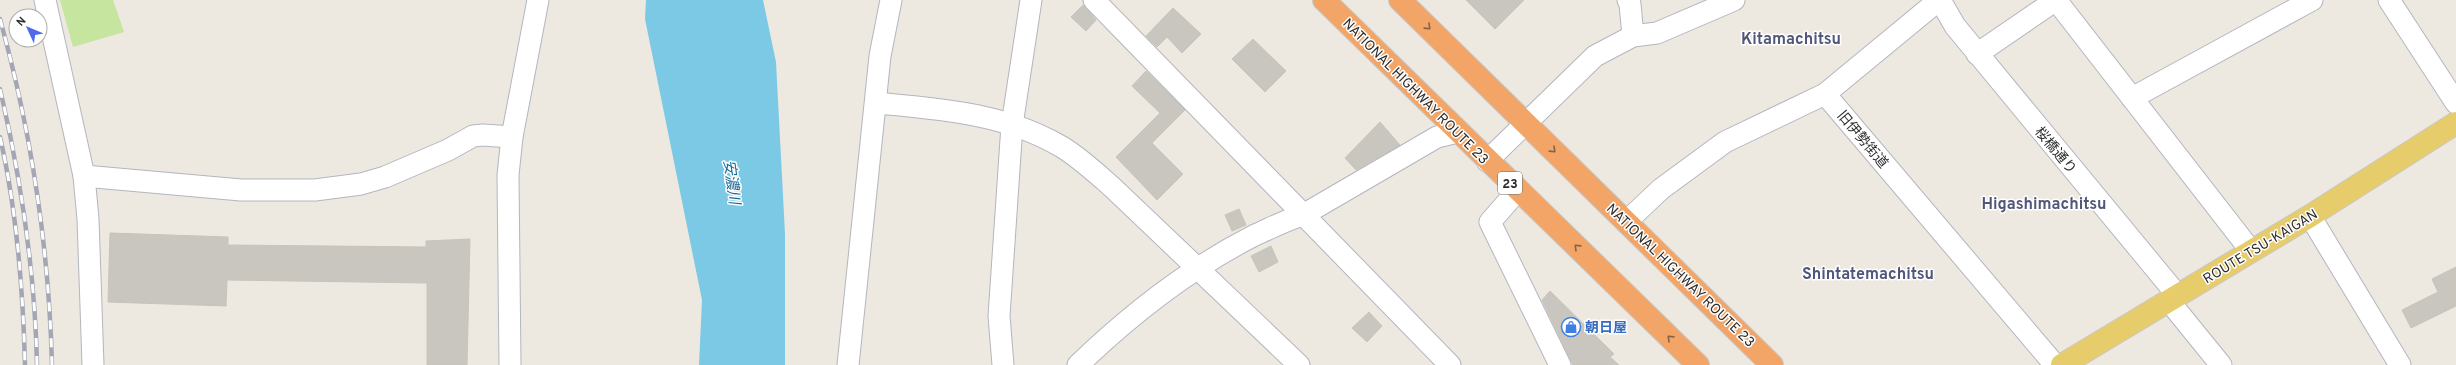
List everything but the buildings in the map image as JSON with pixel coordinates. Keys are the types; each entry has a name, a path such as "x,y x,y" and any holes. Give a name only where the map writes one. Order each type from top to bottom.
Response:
{"highway":[{"name":"NATIONAL HIGHWAY ROUTE 23","path":"1324,0 1487,161 1698,365"},
{"name":"NATIONAL HIGHWAY ROUTE 23","path":"1400,0 1772,365"}],"main road":[{"name":"ROUTE TSU-KAIGAN","path":"2062,365 2310,216 2456,123"}],"street":[{"path":"46,0 84,176 88,234 93,365"},
{"path":"510,365 508,175 512,137 538,0"},
{"path":"848,365 880,56 891,0"},
{"path":"1003,365 999,316 1012,125 1031,0"},
{"path":"1094,0 1450,365"},
{"path":"1628,0 1630,4 1633,36"},
{"path":"1487,161 1595,56 1633,36 1657,33 1734,0"},
{"path":"1626,222 1661,189 1725,142 1825,94 1940,0"},
{"name":"桜橋通り","path":"1940,0 1955,26 2173,299 2221,365"},
{"path":"1977,54 2056,0 2251,251"},
{"path":"2132,98 2312,0"},
{"path":"2389,0 2456,103"},
{"name":"旧伊勢街道","path":"1825,94 2055,365"},
{"path":"876,103 965,112 1012,125 1061,146 1082,161 1299,365"},
{"path":"1078,365 1196,268 1218,254 1289,219 1303,215 1437,137 1458,132"},
{"path":"84,176 241,190 315,190 361,184 379,179 448,150 473,136 483,135 512,137"},
{"path":"1518,190 1490,222 1560,365"},
{"path":"2310,216 2400,365"}],"green space":[{"path":"60,0 113,0 124,32 73,47"}],"water":[{"name":"安濃川","path":"646,0 763,0 776,62 785,234 785,365 699,365 702,300 645,19"}],"railway":[{"path":"0,19 21,104 36,190 47,278 52,365"},
{"path":"0,89 8,123 26,226 36,330 37,365"},
{"path":"0,137 15,222 21,279 25,365"}],"place":[{"name":"朝日屋","path":"1571,327"}],"district":[{"name":"Kitamachitsu","path":"1791,38"},
{"name":"Higashimachitsu","path":"2044,203"},
{"name":"Shintatemachitsu","path":"1868,273"}]}
